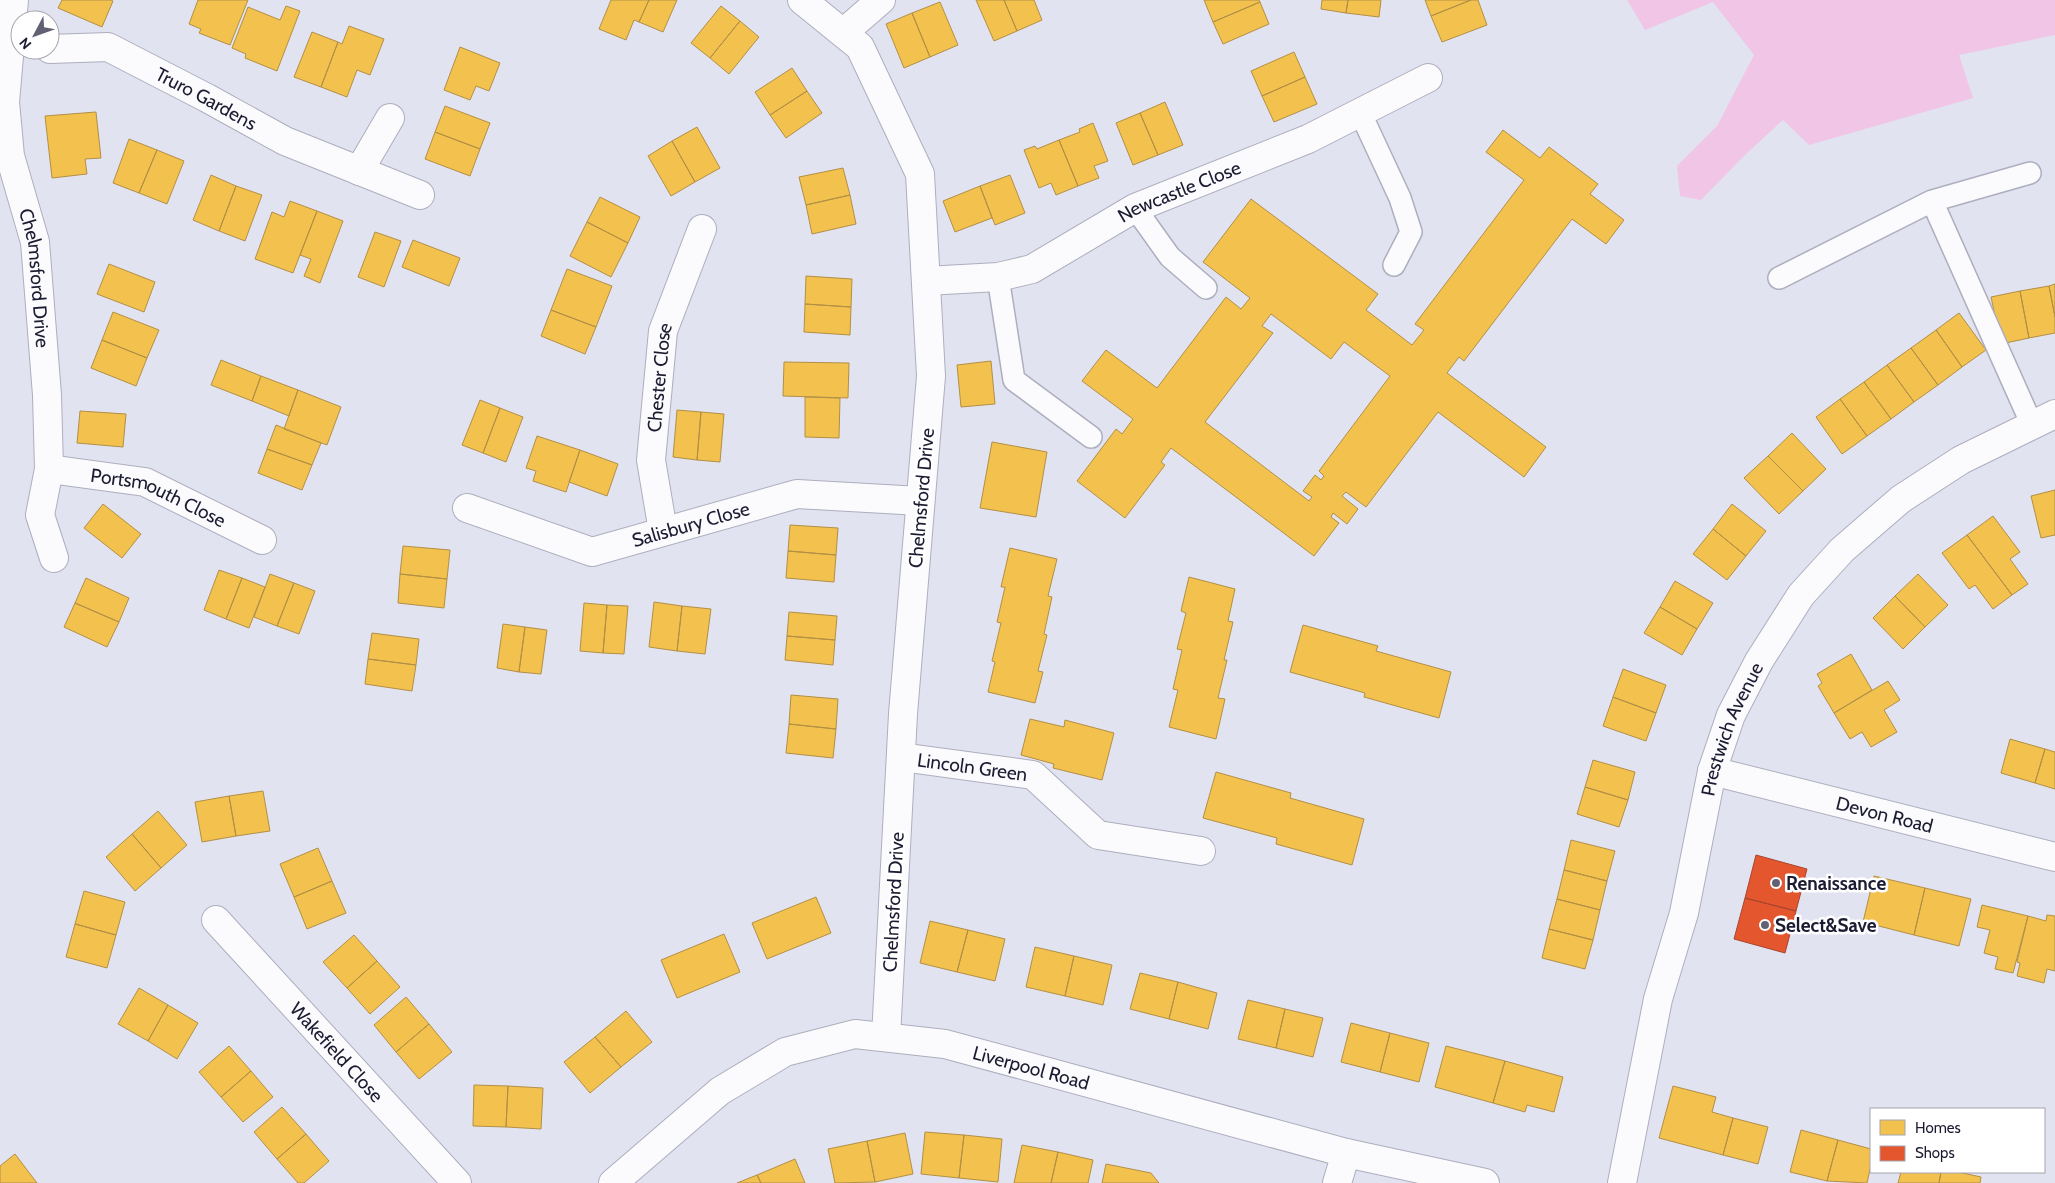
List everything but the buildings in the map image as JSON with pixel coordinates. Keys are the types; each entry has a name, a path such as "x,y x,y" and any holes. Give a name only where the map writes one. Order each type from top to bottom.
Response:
{"street":[{"name":"Chelmsford Drive","path":"802,0 860,47 920,174 931,376 901,757 886,1037"},
{"path":"843,33 881,0"},
{"name":"Truro Gardens","path":"60,49 108,47 207,98 284,141 420,195"},
{"name":"Chelmsford Drive","path":"19,60 5,102 10,156 35,242 47,395 49,469 40,515 54,558"},
{"name":"Newcastle Close","path":"926,281 998,277 1032,269 1135,208 1308,139 1428,78"},
{"path":"359,170 390,118"},
{"name":"Chester Close","path":"663,531 651,460 663,331 702,229"},
{"name":"Prestwich Avenue","path":"1622,1183 1658,999 1684,913 1712,771 1731,715 1759,661 1801,595 1842,550 1902,499 1953,465 2044,420"},
{"name":"Portsmouth Close","path":"49,469 145,482 262,540"},
{"name":"Salisbury Close","path":"467,508 592,552 797,494 920,501"},
{"name":"Lincoln Green","path":"901,757 1033,775 1098,834 1201,851"},
{"name":"Devon Road","path":"1712,771 2055,857"},
{"name":"Wakefield Close","path":"216,920 457,1183"},
{"name":"Liverpool Road","path":"613,1183 720,1092 784,1052 855,1034 945,1044 1346,1153 1485,1183"},
{"path":"1337,1183 1346,1153"}],"lane":[{"path":"1360,112 1400,198 1411,232 1394,265"},
{"path":"1779,278 1932,201 2030,173"},
{"path":"1932,201 2044,420"},
{"path":"1135,208 1170,257 1206,288"},
{"path":"998,277 1014,380 1091,437"}],"shaded area":[{"path":"1627,0 2055,0 2055,35 1959,55 1973,98 1809,145 1783,120 1701,200 1680,196 1677,166 1717,126 1754,55 1713,2 1645,30"}],"place":[{"name":"Renaissance","path":"1776,883"},
{"name":"Select&Save","path":"1765,925"}]}
